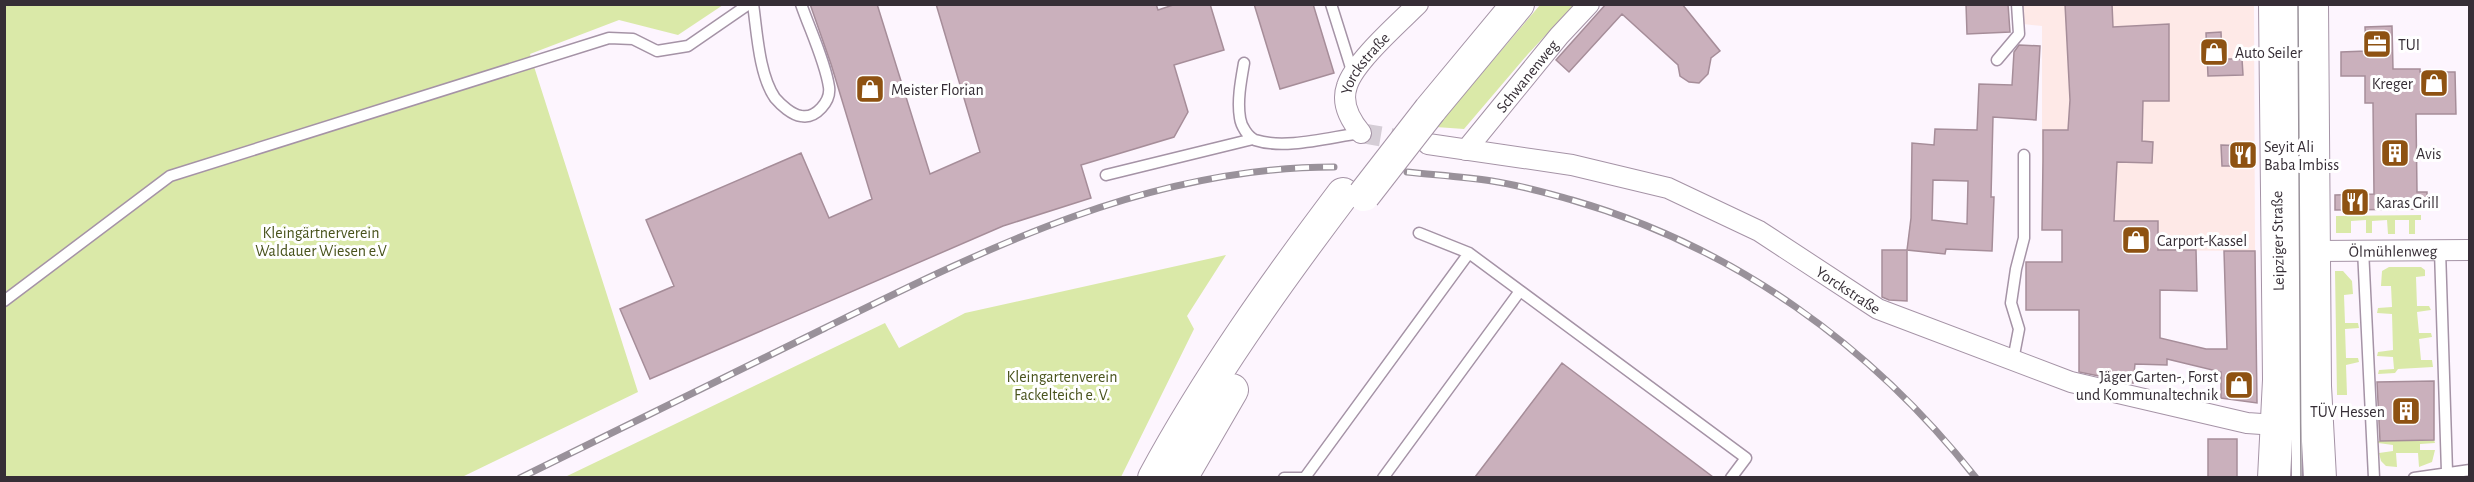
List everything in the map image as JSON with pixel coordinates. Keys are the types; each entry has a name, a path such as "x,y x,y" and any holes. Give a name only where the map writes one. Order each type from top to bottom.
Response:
{"main road":[{"path":"1181,477 1226,400 1354,195 1419,110 1494,4"},
{"path":"1419,110 1518,4"},
{"name":"Leipziger Straße","path":"2274,477 2287,425 2279,380 2275,4"},
{"path":"2312,4 2315,386 2320,477"},
{"path":"1154,477 1293,260 1354,195"}],"street":[{"name":"Yorckstraße","path":"1361,133 1350,120 1345,100 1347,86 1353,74 1379,43 1418,4"},
{"name":"Schwanenweg","path":"1466,150 1538,61 1589,4"},
{"name":"Yorckstraße","path":"1428,144 1572,165 1668,188 1759,231 1878,309 2071,382 2247,423 2287,425"},
{"name":"Ölmühlenweg","path":"2315,251 2469,250"}],"lane":[{"path":"4,301 170,176 609,38 633,39 657,51 688,46 751,4 768,82 776,98 790,111 801,117 813,115 822,107 829,89 801,4"},
{"path":"1331,4 1353,74"},
{"path":"1997,60 2019,34 2017,4"},
{"path":"2294,4 2287,425 2297,477"},
{"path":"1244,63 1240,87 1240,118 1246,132 1253,140"},
{"path":"1106,175 1253,140 1280,144 1361,133"},
{"path":"2013,360 2019,329 2011,303 2024,238 2024,155"},
{"path":"1419,233 1469,253 1746,458 1731,477"},
{"path":"2363,249 2374,477"},
{"path":"2440,250 2447,472"},
{"path":"1284,477 1306,477 1469,253"},
{"path":"1383,477 1520,291"},
{"path":"2414,477 2469,470"}],"shaded area":[{"path":"2013,5 2254,5 2255,251 2114,250 2114,230 2042,230 2042,26 2014,23"}],"green space":[{"name":"Kleingärtnerverein Waldauer Wiesen e.V","path":"4,5 723,5 678,35 619,20 530,54 638,392 462,477 5,477"},
{"path":"1540,5 1574,5 1528,54 1464,129 1436,127"},
{"path":"2421,215 2421,220 2415,220 2415,234 2409,234 2409,220 2395,220 2395,234 2388,234 2387,220 2372,221 2372,233 2366,233 2366,220 2351,221 2351,233 2336,233 2336,216"},
{"name":"Kleingartenverein Fackelteich e. V.","path":"1226,255 1187,316 1194,329 1121,477 565,477 885,323 899,348 965,313"},
{"path":"2389,267 2421,267 2425,270 2425,276 2416,277 2417,306 2429,306 2431,310 2417,312 2419,333 2431,333 2432,337 2419,339 2421,360 2432,360 2433,367 2398,369 2395,373 2378,374 2379,370 2394,369 2393,357 2377,356 2378,352 2393,350 2392,314 2377,313 2378,308 2392,307 2391,286 2381,286 2382,271"},
{"path":"2335,271 2343,271 2352,281 2353,294 2344,295 2345,323 2358,323 2359,328 2345,329 2346,358 2358,358 2359,362 2346,365 2347,395 2337,395"},
{"path":"2434,440 2435,443 2420,444 2420,450 2435,450 2432,462 2419,467 2418,453 2396,453 2397,467 2386,466 2381,461 2379,453 2393,451 2393,445 2378,443 2378,441"}],"building":[{"path":"810,4 877,4 930,174 980,152 936,4 1156,4 1158,10 1176,4 1210,4 1224,50 1174,65 1188,112 1174,137 1081,165 1091,198 1003,226 650,379 620,309 674,286 646,220 801,153 829,218 872,199 831,64"},
{"path":"1254,4 1313,4 1334,73 1280,89"},
{"path":"1606,4 1682,4 1720,51 1711,58 1708,74 1699,83 1689,82 1680,76 1678,65 1622,14 1569,72 1556,60"},
{"path":"1966,4 2008,4 2010,32 1967,34"},
{"path":"2065,4 2112,4 2113,27 2169,24 2169,101 2143,101 2142,141 2153,142 2152,163 2117,162 2114,221 2158,221 2158,250 2196,250 2197,291 2160,290 2160,338 2206,349 2227,349 2224,251 2255,251 2257,403 2221,398 2221,372 2167,359 2167,365 2135,364 2133,383 2079,372 2079,310 2026,310 2026,262 2062,262 2062,230 2042,230 2043,130 2068,130 2070,100"},
{"path":"2392,26 2393,69 2455,72 2456,114 2416,114 2417,192 2427,192 2427,209 2335,210 2335,195 2374,194 2373,103 2365,103 2365,76 2341,76 2341,52 2366,51 2365,27"},
{"name":"Auto Seiler","path":"2221,32 2222,59 2242,59 2243,75 2208,76 2206,33"},
{"path":"2019,45 2040,46 2036,120 1993,117 1992,251 1946,249 1945,254 1907,250 1911,218 1912,143 1934,145 1935,129 1977,130 1979,84 2012,85 2014,52","holes":["1933,180 1968,181 1967,224 1932,220"]},
{"path":"2221,145 2250,146 2250,166 2222,166"},
{"path":"1882,250 1907,250 1907,301 1889,300 1882,297"},
{"path":"1562,363 1713,477 1475,477"},
{"name":"TÜV Hessen","path":"2434,381 2434,440 2380,441 2377,382"},
{"path":"2208,439 2237,439 2237,477 2208,477"}],"tunnel":[{"path":"1361,133 1414,142"}],"tram line":[{"path":"2298,4 2301,478"}],"railway":[{"path":"520,478 947,269 1071,217 1134,197 1199,181 1266,171 1334,167"},
{"path":"1407,172 1502,183 1572,200 1631,220 1688,244 1743,273 1795,307 1845,344 1892,385 1976,478"}],"place":[{"name":"TUI","path":"2377,44"},
{"name":"Auto Seiler","path":"2214,52"},
{"name":"Kreger","path":"2434,83"},
{"name":"Meister Florian","path":"870,89"},
{"name":"Avis","path":"2395,153"},
{"name":"Seyit Ali Baba Imbiss","path":"2243,155"},
{"name":"Karas Grill","path":"2355,202"},
{"name":"Carport-Kassel","path":"2136,240"},
{"name":"Jäger Garten-, Forst und Kommunaltechnik","path":"2239,385"},
{"name":"TÜV Hessen","path":"2406,411"}]}
